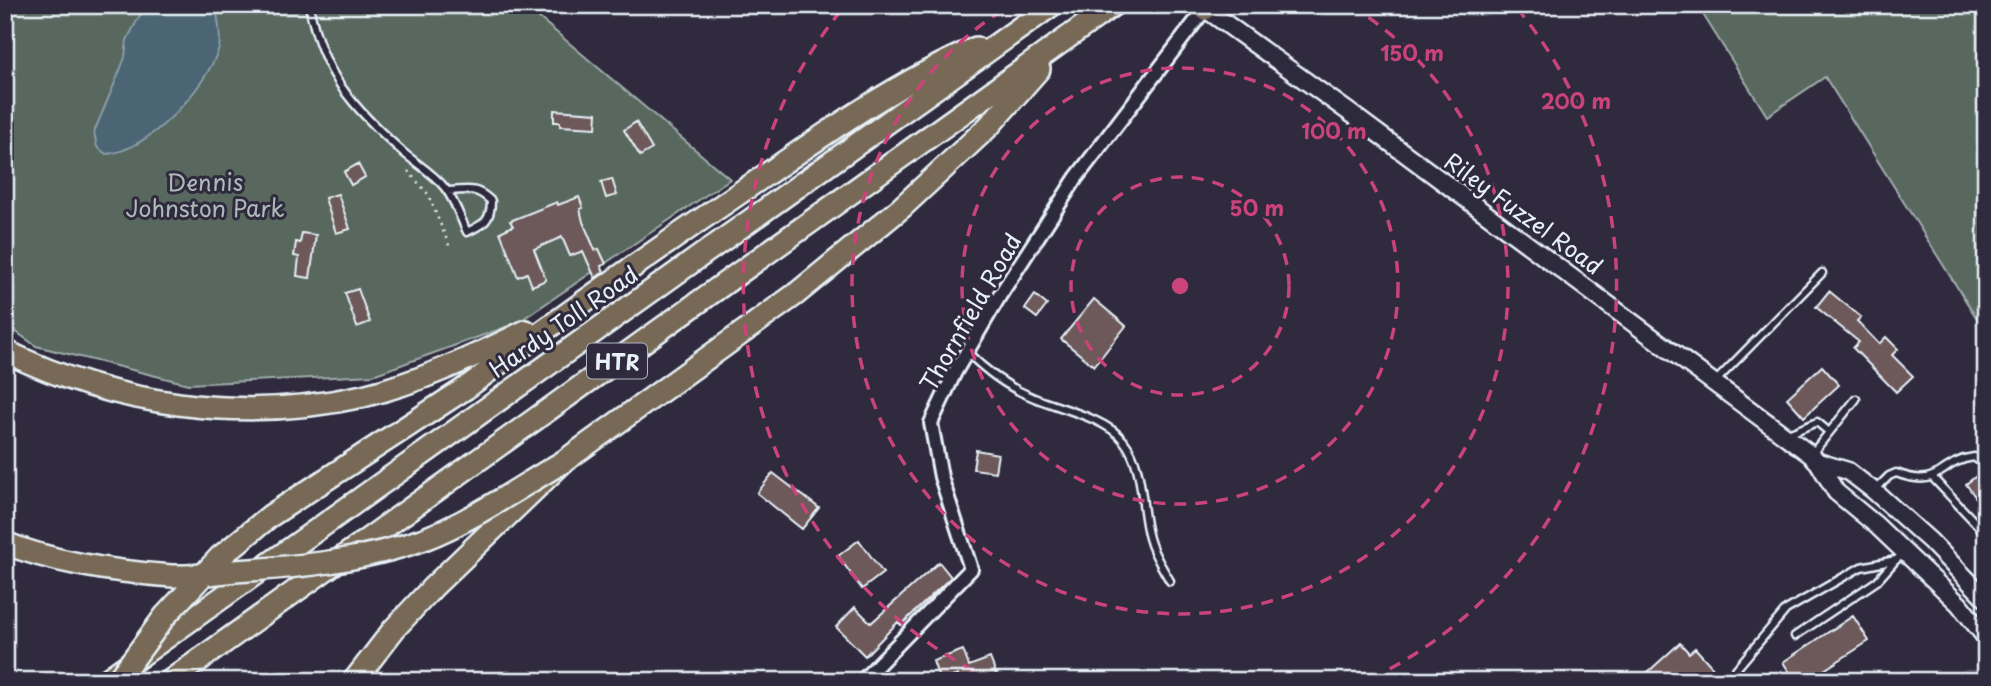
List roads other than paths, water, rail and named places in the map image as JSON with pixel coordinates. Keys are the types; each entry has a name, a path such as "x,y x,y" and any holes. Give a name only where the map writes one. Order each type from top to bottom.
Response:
{"highway":[{"name":"Hardy Toll Road","path":"104,681 1052,5"},
{"name":"HTR","path":"170,681 1113,5"},
{"path":"117,681 165,616 220,557 270,516 466,388 569,311 854,114 939,65 1019,29"},
{"path":"5,543 98,567 175,576 301,566 372,553 424,539 473,515 564,462 796,294 901,208 989,126 1064,41"},
{"path":"5,351 42,370 118,394 198,408 272,409 321,404 365,395 458,364 569,311"},
{"path":"354,681 394,629 433,587 564,462"}],"main road":[{"name":"Riley Fuzzel Road","path":"1204,6 1814,458 1848,471 1930,541 1986,599"},
{"name":"Riley Fuzzel Road","path":"1814,458 1836,492 1900,556 1959,604 1986,638"},
{"path":"1967,615 1986,608"}],"street":[{"name":"Thornfield Road","path":"862,681 971,569 941,477 931,423 1000,295 1076,178 1204,6"}],"lane":[{"path":"309,5 314,31 328,68 348,98 447,191 467,232 482,225 491,214 491,201 481,192 470,189 447,191"},
{"path":"1714,382 1822,273"},
{"path":"967,352 995,378 1030,396 1097,422 1122,438 1130,453 1140,485 1148,536 1154,554 1170,581"},
{"path":"1814,458 1829,432 1856,399"},
{"path":"1785,435 1816,422 1829,432"},
{"path":"1874,491 1889,476 1896,473 1914,480 1933,478 1966,458 1974,457 1986,466"},
{"path":"1933,478 1986,534"},
{"path":"1795,636 1877,581 1900,556"},
{"path":"1726,681 1786,610 1861,567 1900,556"}],"water":[{"path":"142,5 216,5 219,48 202,81 174,115 140,142 106,154 97,147 94,132 119,73 127,40 140,15"}],"park label":[{"name":"Dennis Johnston Park","path":"205,194"}]}
